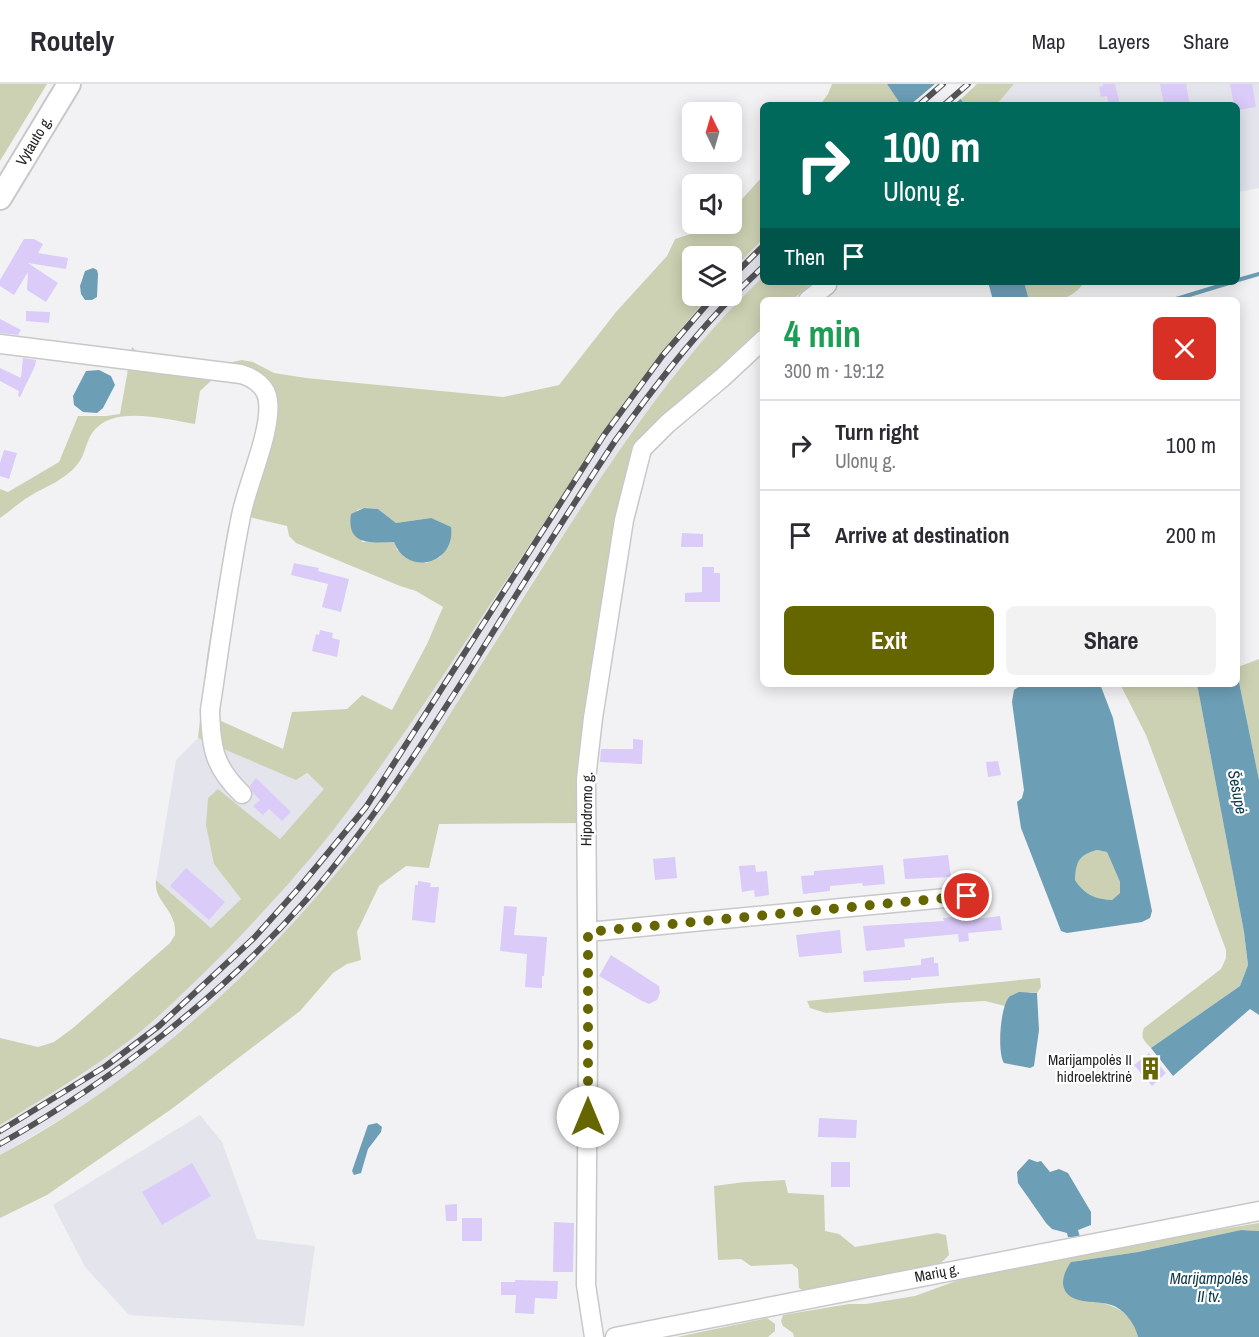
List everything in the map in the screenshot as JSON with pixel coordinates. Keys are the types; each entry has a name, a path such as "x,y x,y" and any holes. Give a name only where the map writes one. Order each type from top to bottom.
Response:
{"main road":[{"name":"Vytauto g.","path":"0,198 69,84"}],"street":[{"path":"812,297 827,285"},
{"name":"Hipodromo g.","path":"594,1337 586,1285 588,932 586,780 593,718 624,520 642,449 667,424 760,343"},
{"path":"0,344 241,374 250,377 264,388 268,398 267,422 241,514 210,710 211,739 216,761 228,781 242,794"},
{"path":"588,932 967,896"},
{"name":"Marių g.","path":"615,1337 1259,1211"}],"shaded area":[{"path":"1014,84 1259,84 1259,188 1240,192 1240,102 999,102"},
{"path":"760,242 760,280 742,298 742,260"},
{"path":"700,306 735,306 681,366 629,435 539,571 414,771 342,867 262,958 215,1004 155,1054 93,1100 0,1155 0,1125 79,1077 136,1035 186,991 303,867 365,787 456,656 601,434 660,353"},
{"path":"198,738 306,773 325,789 280,839 218,789 214,864 241,899 211,928 156,880 176,760"},
{"path":"200,1115 222,1142 257,1239 315,1246 304,1326 129,1315 85,1267 53,1205"}],"green space":[{"path":"0,84 47,84 0,161"},
{"path":"832,84 887,84 899,102 822,102"},
{"path":"977,84 1014,84 999,102 963,102 961,99"},
{"path":"760,179 760,242 742,260 742,246 682,246 682,306 701,306 655,361 606,429 388,756 330,834 227,950 158,1016 101,1061 0,1125 0,1038 38,1047 54,1042 170,943 175,935 174,923 159,897 156,880 211,928 241,899 214,864 206,825 208,798 218,789 280,839 324,789 307,773 296,780 198,738 207,656 228,527 235,516 257,434 259,403 252,390 236,382 212,380 200,391 195,424 141,416 113,418 102,423 93,432 82,457 70,472 26,498 0,518 0,489 8,492 59,462 78,416 120,414 132,347 141,355 223,364 242,360 253,362 274,373 306,378 503,397 559,385 616,312 667,256 675,239 691,234 742,234 742,199","holes":["378,509 396,523 431,518 449,545 440,557 426,563 397,550 394,542 362,542 357,510","245,516 287,526 289,536 296,543 416,591 443,607 427,644 392,710 362,695 347,709 292,712 283,749 219,720"]},
{"path":"760,280 760,285 810,285 796,297 760,297 760,329 632,451 583,823 439,824 429,868 406,866 379,886 357,932 361,960 347,964 333,973 300,1011 173,1108 47,1195 0,1218 0,1155 62,1119 120,1079 176,1036 278,939 326,886 370,831 418,764 609,465 649,408 714,327 734,306 742,306 742,298"},
{"path":"1025,285 1082,285 1067,297 1028,297"},
{"path":"1259,659 1259,780 1240,687 1240,666"},
{"path":"1122,687 1198,687 1244,932 1248,965 1240,986 1151,1048 1143,1039 1144,1028 1221,969 1226,958 1226,950 1146,735"},
{"path":"1097,850 1107,852 1120,882 1120,893 1112,900 1100,899 1091,895 1075,880 1076,868 1082,857"},
{"path":"1040,978 1041,987 1037,993 1010,996 1005,1006 985,1001 826,1013 810,1008 807,1001"},
{"path":"785,1180 788,1193 824,1195 825,1231 839,1234 855,1247 937,1233 946,1235 949,1255 941,1263 804,1291 799,1288 798,1269 792,1264 751,1266 741,1259 718,1260 714,1186"},
{"path":"1259,1223 1259,1231 1241,1230 1138,1252 1071,1262 1073,1298 1104,1304 1122,1311 1129,1317 1138,1337 794,1337 781,1321 783,1315 915,1296 956,1281 1071,1254"},
{"path":"767,1318 775,1324 775,1331 768,1337 677,1337"}],"water":[{"path":"887,84 950,84 963,102 899,102"},
{"path":"93,268 98,274 97,297 85,300 80,286 85,271"},
{"path":"989,285 1025,285 1028,297 992,297"},
{"path":"99,370 111,376 115,385 103,408 97,413 83,412 74,405 73,396 86,371"},
{"path":"364,508 378,509 396,523 431,518 451,527 451,540 439,557 429,562 409,560 400,553 394,542 369,542 356,537 350,524 351,514"},
{"path":"1018,687 1101,687 1113,718 1152,911 1150,918 1142,922 1067,933 1061,931 1021,828 1017,802 1022,798 1024,790 1012,702 1014,690","holes":["1097,850 1107,852 1120,882 1120,893 1112,900 1100,899 1083,889 1075,880 1076,868 1086,854"]},
{"name":"Šešupė","path":"1198,687 1240,687 1259,780 1259,1015 1250,1009 1173,1076 1151,1048 1240,986 1248,965 1244,932"},
{"path":"1019,992 1037,993 1039,1030 1034,1066 1030,1068 1004,1063 1002,1058 1001,1029 1004,1009 1010,996"},
{"path":"377,1123 382,1127 381,1132 368,1149 361,1173 354,1175 352,1171 368,1125"},
{"path":"1029,1159 1041,1161 1050,1172 1059,1169 1068,1173 1091,1212 1091,1225 1078,1230 1080,1237 1068,1237 1067,1233 1052,1229 1018,1183 1017,1172"},
{"name":"Marijampolės II tv.","path":"1241,1230 1259,1231 1259,1337 1138,1337 1130,1320 1116,1307 1070,1296 1063,1284 1065,1273 1071,1262 1138,1252"}],"pier":[{"path":"935,84 953,84 963,97 957,102 914,102"}],"building":[{"path":"1102,84 1115,84 1119,102 1108,102 1107,96 1101,97 1099,87 1103,86"},
{"path":"1160,84 1186,84 1189,102 1163,102"},
{"path":"1230,84 1252,84 1256,107 1240,110 1240,102 1233,102"},
{"path":"24,239 34,239 43,244 38,253 68,258 66,269 28,263 58,283 46,302 27,290 28,272 14,295 0,286 0,280"},
{"path":"26,311 50,312 49,323 26,321"},
{"path":"0,319 21,330 18,335 0,333"},
{"path":"23,358 36,360 20,397 18,396 19,391 0,381 0,368 21,378"},
{"path":"4,450 17,453 9,479 0,476 0,463"},
{"path":"682,533 703,534 703,547 681,547"},
{"path":"294,563 319,568 318,571 349,579 341,612 322,607 328,584 291,575"},
{"path":"702,567 714,567 714,573 720,573 720,602 685,602 685,593 702,592"},
{"path":"320,630 333,633 332,638 340,640 337,657 312,651 316,634 319,635"},
{"path":"633,739 643,740 642,764 600,762 601,749 633,749"},
{"path":"998,761 1001,775 988,777 986,762"},
{"path":"256,778 291,812 282,821 269,809 263,815 253,806 260,800 250,786"},
{"path":"948,855 951,877 905,879 903,859"},
{"path":"675,857 677,878 655,880 653,859"},
{"path":"755,865 756,872 767,871 769,895 755,897 754,890 742,892 739,866"},
{"path":"883,865 885,884 863,886 862,883 830,886 830,891 803,894 801,876 814,875 814,871"},
{"path":"186,868 225,902 209,920 170,886"},
{"path":"418,881 431,883 430,887 439,887 435,923 412,920 415,885 418,885"},
{"path":"504,906 517,907 514,935 547,937 542,988 525,987 527,954 500,951"},
{"path":"967,916 967,920 1000,916 1002,930 968,933 969,941 959,942 958,934 904,939 905,947 866,951 863,926 944,921 943,918"},
{"path":"840,930 842,953 799,957 796,935"},
{"path":"611,955 659,986 660,993 657,1000 649,1004 599,976"},
{"path":"934,957 934,963 938,963 939,976 864,982 863,971 921,965 921,959"},
{"name":"Marijampolės II hidroelektrinė","path":"1149,1053 1166,1073 1152,1086 1134,1065"},
{"path":"819,1118 857,1120 856,1138 818,1137"},
{"path":"831,1162 850,1162 850,1187 831,1187"},
{"path":"192,1163 211,1196 162,1225 142,1192"},
{"path":"457,1204 457,1221 446,1221 445,1205"},
{"path":"462,1218 482,1218 482,1241 462,1241"},
{"path":"554,1222 574,1223 573,1272 553,1272"},
{"path":"515,1280 558,1281 557,1299 535,1298 534,1314 515,1313 516,1295 501,1295 501,1282 515,1282"}],"waterway":[{"path":"1240,279 1259,274"},
{"path":"1183,297 1222,285"}],"railway":[{"path":"922,102 943,84"},
{"path":"947,102 968,84"},
{"path":"742,267 760,249"},
{"path":"0,1144 84,1092 164,1034 239,970 307,899 352,843 414,756 615,441 685,350 760,270"},
{"path":"0,1131 106,1066 159,1026 254,938 298,889 366,807 604,435 663,355 705,306"}],"place":[{"name":"Marijampolės II hidroelektrinė","path":"1150,1069"}],"route":[{"path":"588,1117 588,932 967,896"}]}
